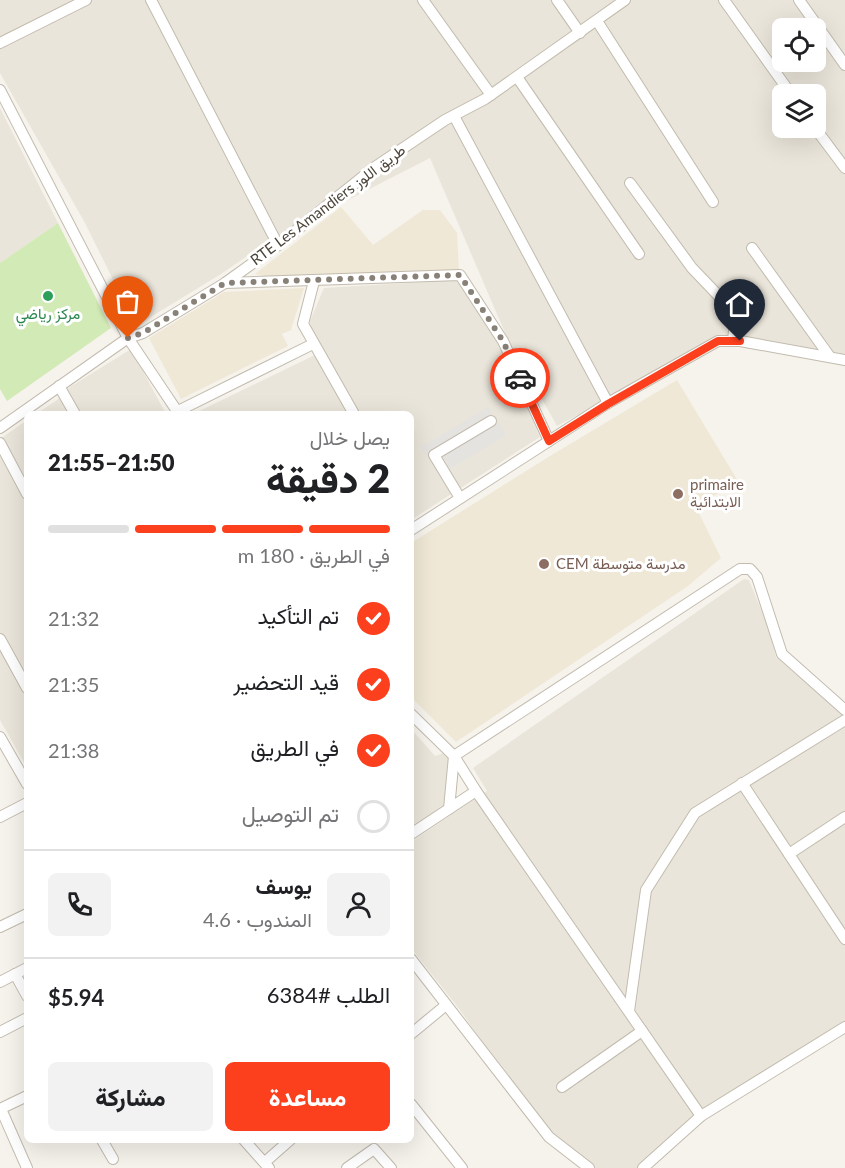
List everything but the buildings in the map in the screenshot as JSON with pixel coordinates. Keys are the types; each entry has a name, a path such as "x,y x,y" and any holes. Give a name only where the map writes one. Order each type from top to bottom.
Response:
{"street":[{"path":"0,43 86,0"},
{"path":"151,0 278,245"},
{"path":"423,0 490,96"},
{"path":"557,0 580,33"},
{"path":"724,0 783,84"},
{"path":"799,0 845,65"},
{"name":"RTE Les Amandiers طريق اللوز","path":"0,428 128,338 143,333 225,283 278,245 375,167 445,120 490,96 597,21 619,2"},
{"path":"597,21 713,202"},
{"path":"518,77 639,254"},
{"path":"0,90 128,338 177,411"},
{"path":"454,116 608,404"},
{"path":"822,138 845,168"},
{"path":"630,183 692,268 736,314 733,340"},
{"path":"752,249 830,357"},
{"path":"225,283 460,275 503,341 549,441"},
{"path":"314,281 303,324 352,411"},
{"path":"414,528 608,404 718,341 733,340 845,360"},
{"path":"180,411 313,344"},
{"path":"59,386 73,411"},
{"path":"460,498 434,455 490,421"},
{"path":"0,442 24,488"},
{"path":"454,756 740,569 750,569 757,578 782,654 845,710"},
{"path":"0,639 24,683"},
{"path":"414,717 454,756 701,1116"},
{"path":"629,1011 646,890 695,813 845,720"},
{"path":"0,737 24,779"},
{"path":"449,809 454,756"},
{"path":"742,783 845,939"},
{"path":"414,832 476,791"},
{"path":"0,817 24,805"},
{"path":"789,854 845,817"},
{"path":"0,927 24,915"},
{"path":"414,963 549,1137 589,1168"},
{"path":"0,982 24,970"},
{"path":"15,974 24,990"},
{"path":"414,1032 446,1005"},
{"path":"0,1032 24,1020"},
{"path":"643,1168 701,1116 845,1027"},
{"path":"562,1087 642,1031"},
{"path":"24,1098 1,1109 27,1168"},
{"path":"414,1108 462,1168"},
{"path":"104,1143 113,1159"},
{"path":"247,1143 267,1165 287,1143"},
{"path":"347,1168 374,1149 391,1168"}],"shaded area":[{"path":"0,0 845,0 845,360 718,341 557,426 506,335 430,158 272,239 221,274 136,326 85,223 0,73"},
{"path":"0,108 58,223 0,263"},
{"path":"341,207 373,245 423,210 440,210 457,233 459,270 272,277 255,274"},
{"path":"458,280 501,345 540,437 414,518 414,411 199,411 315,355 310,321 324,288"},
{"path":"304,288 291,330 282,334 288,346 181,399 149,338 224,292"},
{"path":"131,349 164,411 40,411 57,400 70,387"},
{"name":"CEM مدرسة متوسطة","path":"677,380 738,481 696,507 721,558 688,586 456,742 414,700 414,541"},
{"path":"488,407 493,416 426,456 421,447"},
{"path":"24,422 24,763 0,720 0,439"},
{"path":"498,422 506,435 450,469 442,456"},
{"path":"744,579 749,580 767,624 776,657 845,717 845,1027 701,1116 643,1168 589,1168 549,1137 460,1010 414,952 414,840 487,791 473,768"},
{"path":"414,732 435,756 444,753 449,759 445,807 414,827"}],"green space":[{"name":"مركز رياضي","path":"58,223 111,328 7,401 0,389 0,263"}],"way so far":[{"path":"128,338 143,333 225,283 460,275 503,341 520,378"}],"place":[{"name":"مركز رياضي","path":"48,296"},
{"name":"primaire الابتدائية","path":"678,494"},
{"name":"CEM مدرسة متوسطة","path":"544,564"}],"route":[{"path":"520,378 549,441 718,341 740,341"}]}
